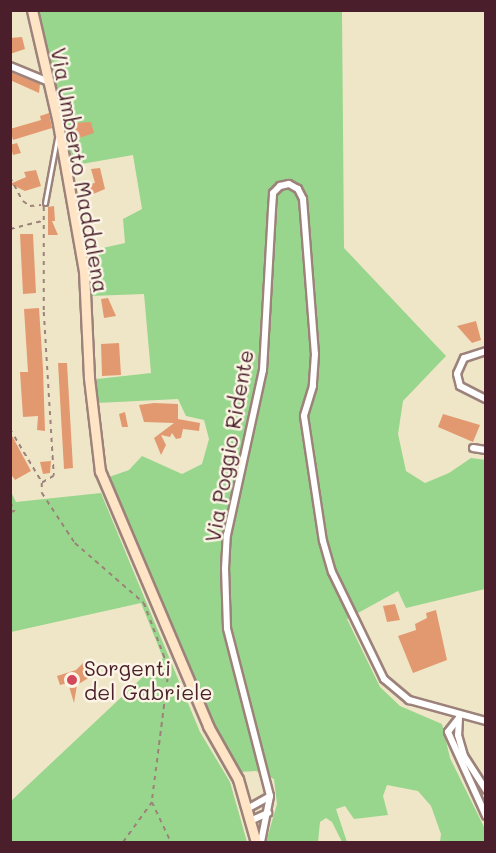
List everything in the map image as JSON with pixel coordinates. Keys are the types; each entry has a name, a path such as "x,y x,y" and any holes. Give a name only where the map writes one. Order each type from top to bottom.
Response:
{"street":[{"name":"Via Umberto Maddalena","path":"32,10 58,131 84,271 89,378 100,471 199,706 238,779 256,843"},
{"path":"10,66 48,82"},
{"name":"Via Poggio Ridente","path":"261,843 270,796 227,628 225,569 227,535 264,370 273,193 280,186 289,184 298,189 303,199 315,354 313,386 304,416 323,541 332,572 384,679 409,700 464,713 486,721"},
{"path":"486,351 464,358 457,374 460,386 486,399"},
{"path":"473,448 486,450"},
{"path":"464,713 448,732 486,816"},
{"path":"458,719 464,756 486,790"},
{"path":"247,809 270,796"},
{"path":"250,821 268,813"}],"lane":[{"path":"45,203 58,131"}],"path":[{"path":"10,177 22,201 30,206 45,203 42,221 54,476 42,483"},
{"path":"10,230 42,221"},
{"path":"10,429 42,483 42,493 75,543 144,603 169,669 152,802 123,843"},
{"path":"10,502 15,511 10,513"},
{"path":"152,802 171,843"}],"green space":[{"path":"38,11 342,11 344,248 446,356 403,401 398,434 406,471 425,483 449,473 471,458 486,460 485,589 406,608 398,591 347,619 380,687 400,706 442,724 450,758 485,829 485,842 440,842 441,834 431,806 418,791 387,785 383,796 388,815 354,819 345,806 336,809 347,842 342,842 332,822 326,818 320,822 318,842 266,842 277,804 274,779 256,771 240,772 200,696 109,477 129,470 142,456 182,474 202,464 209,439 204,420 186,416 178,399 97,403 97,379 151,373 144,294 90,296 85,252 125,243 123,219 142,209 133,155 70,166"},
{"path":"11,492 16,502 101,493 200,732 230,782 247,842 11,842 11,801 163,658 141,603 11,632"}],"building":[{"path":"22,37 25,49 10,54 10,38"},
{"path":"10,72 40,84 39,93 10,80"},
{"path":"49,113 52,128 13,140 10,129 41,120 40,116"},
{"path":"91,122 94,133 73,140 72,123"},
{"path":"17,143 21,153 13,155 10,145"},
{"path":"100,168 105,189 84,198 83,185 95,183 91,169"},
{"path":"36,170 41,186 25,191 10,184 26,177 24,172"},
{"path":"54,206 55,221 52,221 58,235 48,235 48,207"},
{"path":"20,234 33,234 36,293 23,294"},
{"path":"108,298 116,316 104,318 101,299"},
{"path":"39,308 45,431 37,430 38,416 23,417 20,372 28,372 24,309"},
{"path":"476,321 481,340 472,343 457,326"},
{"path":"119,343 121,375 102,376 101,344"},
{"path":"58,363 67,363 73,468 64,469"},
{"path":"178,404 178,419 200,423 199,431 183,429 181,438 176,439 172,433 170,437 161,435 166,445 161,455 154,438 174,423 144,422 139,405"},
{"path":"125,412 128,427 122,427 119,414"},
{"path":"443,414 480,425 473,442 438,427"},
{"path":"10,432 31,471 15,480 10,473"},
{"path":"51,461 50,473 43,474 40,462"},
{"path":"395,604 400,620 387,622 383,606"},
{"path":"436,610 447,660 413,673 398,636 416,630 415,624 427,618 426,613"},
{"name":"Sorgenti del Gabriele","path":"85,661 95,674 77,685 74,703 68,683 60,685 57,676 76,670"}],"place":[{"name":"Sorgenti del Gabriele","path":"72,680"}]}
